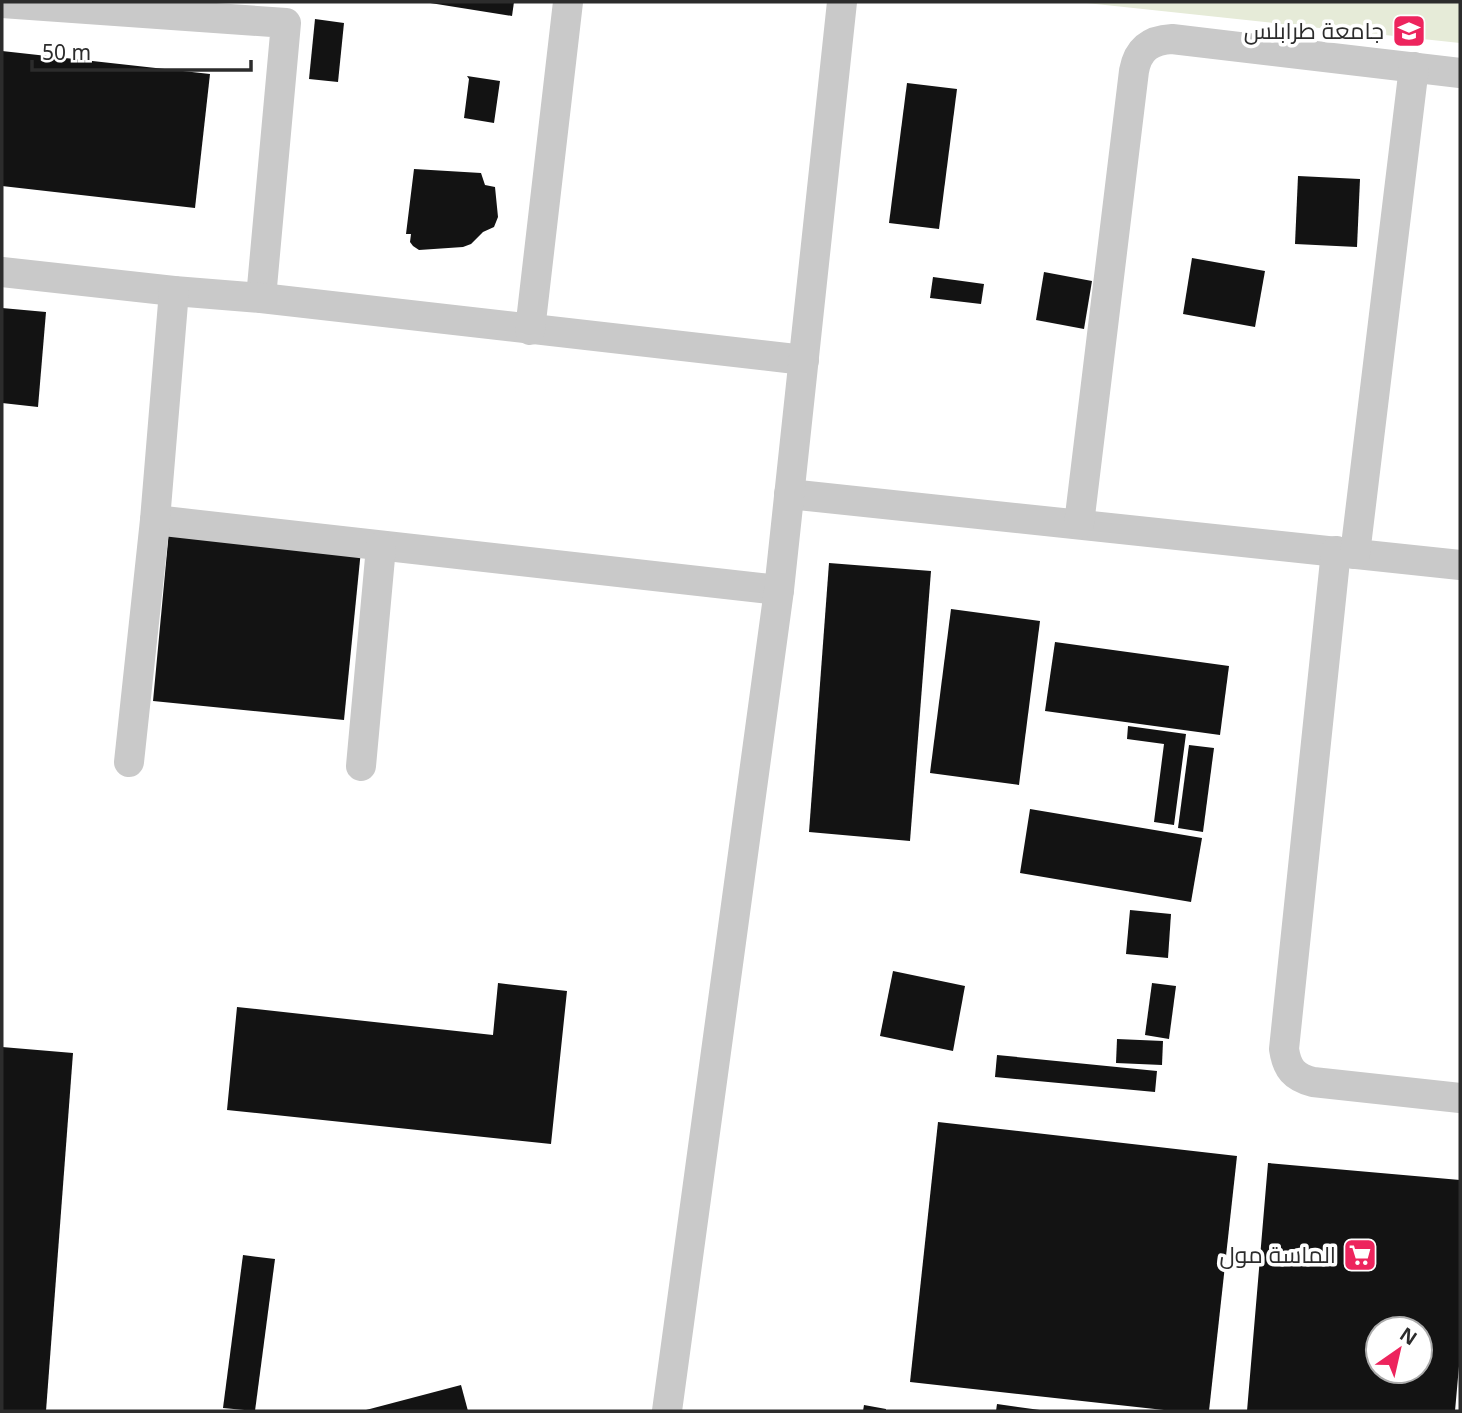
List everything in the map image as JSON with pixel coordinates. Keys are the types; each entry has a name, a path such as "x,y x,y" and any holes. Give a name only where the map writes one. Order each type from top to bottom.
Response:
{"street":[{"path":"530,330 568,2"},
{"path":"667,1411 779,590 842,2"},
{"path":"2,3 288,12 261,298"},
{"path":"1079,524 1134,71 1139,55 1153,42 1172,39 1460,73"},
{"path":"1413,67 1346,553 1284,1049 1286,1062 1292,1072 1301,1079 1460,1098"},
{"path":"2,272 261,298 804,360"},
{"path":"129,762 155,520 174,291"},
{"path":"789,494 1460,565"},
{"path":"155,520 779,590"},
{"path":"361,766 381,547"}],"green space":[{"name":"جامعة طرابلس","path":"1077,2 1460,2 1460,43"}],"building":[{"path":"424,2 514,2 512,16"},
{"path":"315,19 344,23 338,82 309,79"},
{"path":"2,51 210,74 195,208 2,186"},
{"path":"467,76 500,81 494,123 464,118 469,79"},
{"path":"907,83 957,89 939,229 889,223"},
{"path":"414,169 481,173 485,185 495,187 498,217 494,227 463,247 419,250 413,246 410,242 411,234 406,234"},
{"path":"1298,176 1360,179 1357,247 1295,244"},
{"path":"1192,258 1265,271 1255,327 1183,314"},
{"path":"1044,272 1092,281 1084,329 1036,320"},
{"path":"933,277 984,284 981,304 930,298"},
{"path":"2,308 46,312 38,407 2,403"},
{"path":"169,531 361,550 344,720 153,701"},
{"path":"829,563 931,571 910,841 809,832"},
{"path":"951,609 1040,621 1019,785 930,773"},
{"path":"1055,642 1229,666 1220,735 1045,711"},
{"path":"1128,726 1186,734 1174,825 1154,822 1164,744 1127,739"},
{"path":"1189,745 1214,748 1203,832 1178,828"},
{"path":"1030,809 1202,838 1191,902 1020,873"},
{"path":"1130,910 1171,914 1168,958 1126,954"},
{"path":"893,971 965,986 953,1051 880,1036"},
{"path":"498,983 567,991 551,1144 227,1110 237,1007 493,1035"},
{"path":"1152,983 1176,986 1169,1039 1145,1035"},
{"path":"1117,1039 1163,1041 1162,1065 1116,1063"},
{"path":"2,1047 73,1053 46,1411 2,1411"},
{"path":"997,1055 1157,1071 1155,1092 995,1077"},
{"path":"938,1122 1237,1156 1209,1411 1173,1411 910,1382"},
{"name":"الماسة مول","path":"1268,1163 1460,1180 1460,1355 1455,1411 1247,1411"},
{"path":"243,1255 275,1259 255,1411 223,1408"},
{"path":"461,1385 468,1411 366,1411 366,1410"},
{"path":"997,1404 1040,1410 1040,1411 996,1411"},
{"path":"864,1405 886,1409 886,1411 863,1411"}],"place":[{"name":"جامعة طرابلس","path":"1409,31"},
{"name":"الماسة مول","path":"1360,1255"}]}
